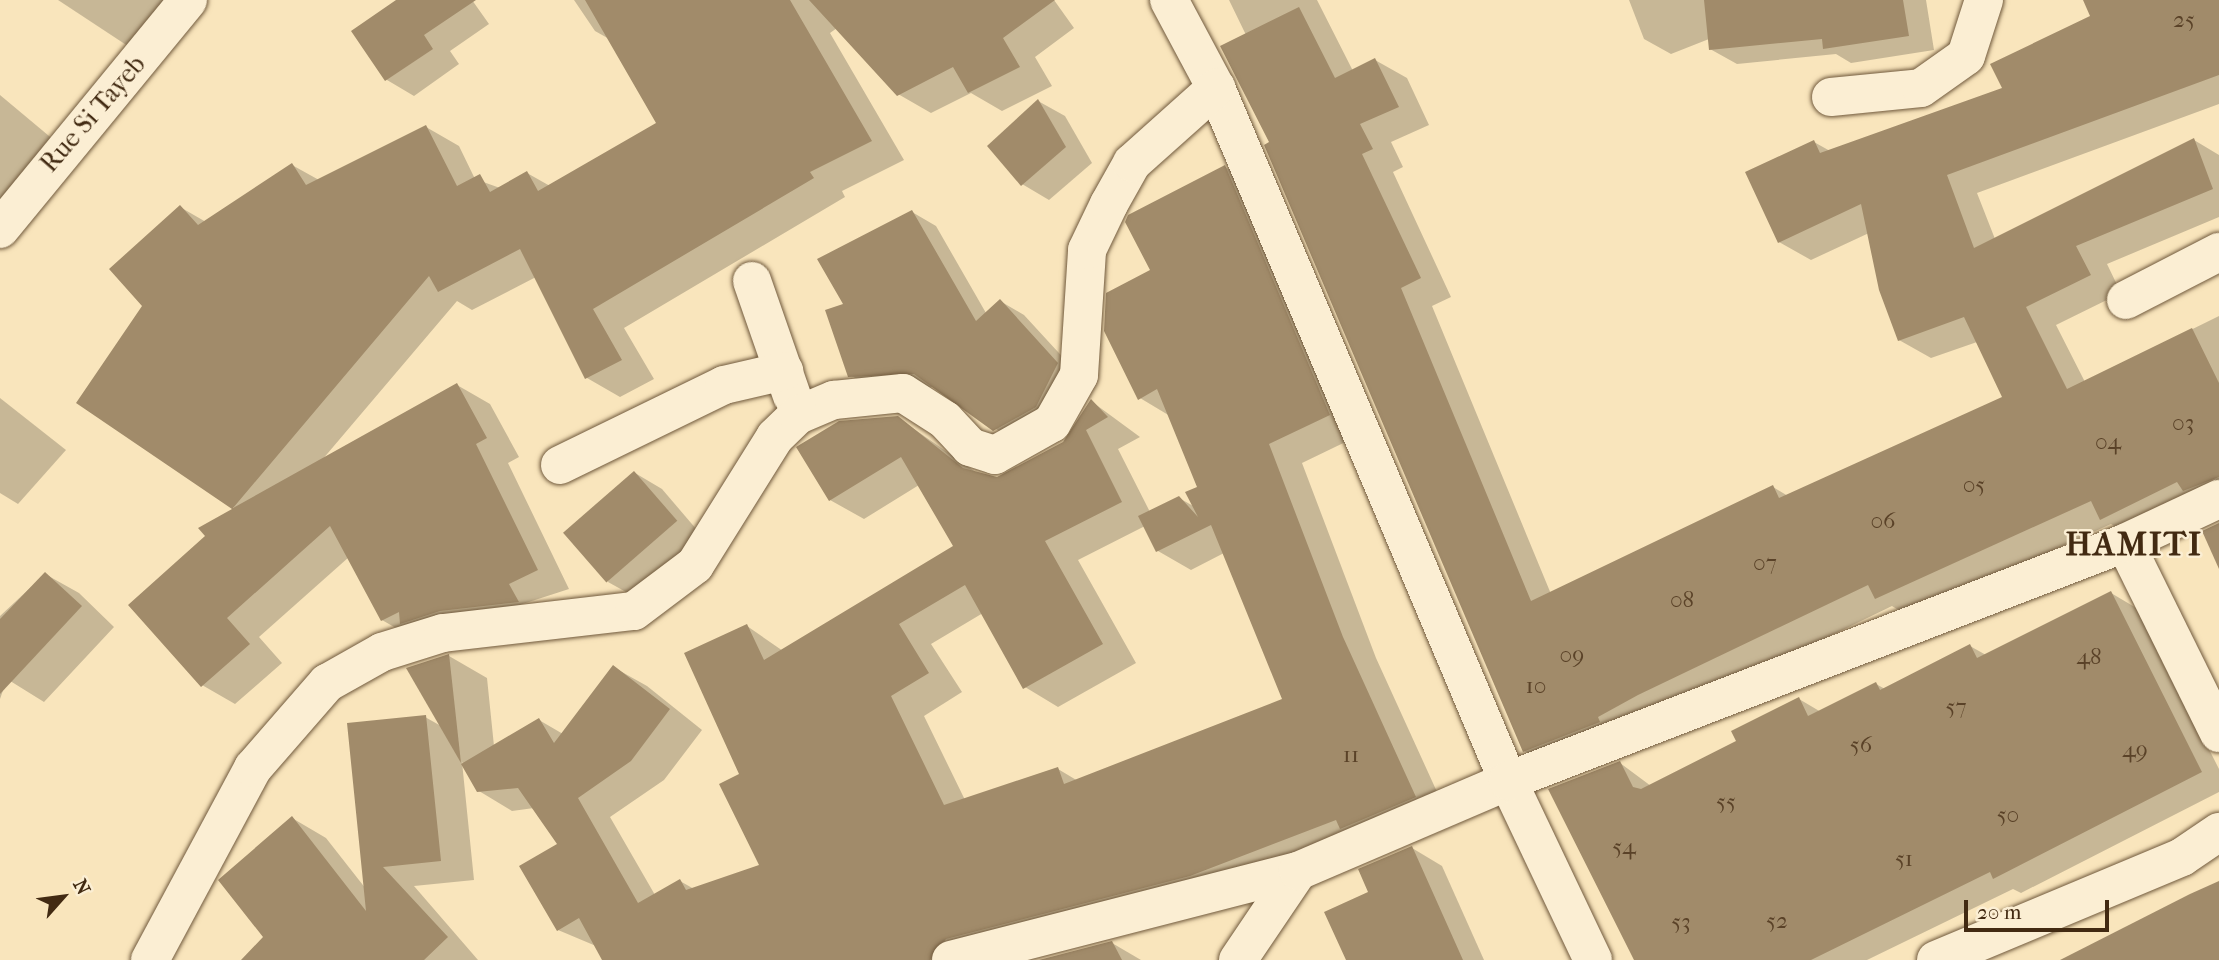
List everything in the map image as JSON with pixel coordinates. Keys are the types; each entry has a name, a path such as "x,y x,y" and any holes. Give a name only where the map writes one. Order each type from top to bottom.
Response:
{"street":[{"name":"Rue Si Tayeb","path":"0,229 188,0"},
{"path":"1169,0 1216,89 1508,781 1593,960"},
{"path":"1831,97 1921,88 1966,56 1984,0"},
{"path":"150,960 253,768 327,683 382,652 443,633 634,611 695,565 775,438 799,415 834,400 903,393 945,420 970,447 995,455 1052,423 1079,375 1087,250 1103,215 1132,163 1216,89"},
{"path":"2126,300 2219,252"},
{"path":"752,281 799,415"},
{"path":"560,465 724,384 783,371"},
{"path":"951,960 1298,871 1508,781 2125,543 2219,499"},
{"path":"2125,543 2219,733"},
{"path":"1936,960 2182,857 2219,832"},
{"path":"1238,960 1298,871"}],"building":[{"path":"396,0 476,0 424,35 433,49 385,81 351,31"},
{"path":"585,0 790,0 872,141 810,172 814,178 593,309 622,360 585,379 520,249 438,292 429,276 233,508 457,383 487,438 476,444 538,570 509,584 519,602 440,611 400,624 399,612 381,621 330,526 227,618 250,644 201,687 128,605 205,536 198,528 232,509 76,403 142,306 109,269 180,205 198,225 292,163 306,185 426,125 457,186 480,174 490,192 527,171 538,191 656,123"},
{"path":"809,0 1055,0 1003,38 1020,67 968,93 953,67 897,96"},
{"path":"1704,0 1903,0 1909,36 1823,49 1822,39 1709,50"},
{"path":"2083,0 2219,0 2219,75 1947,175 1974,248 2194,138 2213,189 2076,246 2091,275 2026,307 2067,389 2192,328 2219,383 2219,477 2183,491 2177,482 2100,520 2091,501 1875,599 1868,585 1638,695 1598,717 1600,722 1523,752 1264,145 1269,142 1220,46 1299,7 1335,78 1375,58 1399,107 1360,124 1373,149 1362,154 1421,278 1401,288 1531,601 1773,485 1779,498 2002,397 1964,317 1898,341 1879,290 1861,204 1778,243 1745,172 1814,140 1820,153 2002,88 1990,64 2090,16"},
{"path":"1038,99 1066,147 1021,186 987,146"},
{"path":"1225,165 1330,415 1269,444 1343,637 1416,797 1340,829 1336,820 1190,876 946,939 930,960 602,960 579,918 557,931 519,866 557,844 518,788 477,792 461,764 539,718 554,743 613,665 670,709 631,761 578,798 638,903 680,879 686,890 759,865 719,784 739,774 684,653 747,624 764,660 953,546 901,457 829,501 796,447 839,421 898,416 963,468 997,477 1063,442 1091,399 1108,417 1086,430 1122,502 1045,541 1103,644 1023,689 965,585 899,624 929,673 891,696 944,805 1058,767 1064,784 1282,699 1211,525 1156,552 1138,516 1179,496 1198,517 1185,492 1197,487 1157,389 1138,400 1104,331 1106,293 1150,270 1125,222 1128,215"},
{"path":"912,210 976,321 1000,299 1058,363 1036,407 993,431 914,374 848,377 825,310 843,304 817,259"},
{"path":"634,471 677,521 606,582 563,533"},
{"path":"2219,523 2219,569 2202,531"},
{"path":"45,572 82,606 0,694 0,619"},
{"path":"2111,591 2202,772 1993,879 1990,872 1811,960 1634,960 1548,789 1620,761 1633,787 1641,789 1736,741 1731,731 1799,697 1808,716 1876,682 1880,690 1970,644 1977,658"},
{"path":"449,654 461,763 406,668"},
{"path":"426,715 441,861 383,867 448,937 424,960 241,960 263,937 218,880 292,816 366,911 347,723"},
{"path":"1412,846 1463,960 1346,960 1324,912 1368,892 1358,869"},
{"path":"2219,881 2219,960 2060,960 2190,894"},
{"path":"1112,941 1122,960 1039,960"}],"district":[{"name":"HAMITI","path":"2134,545"}]}
